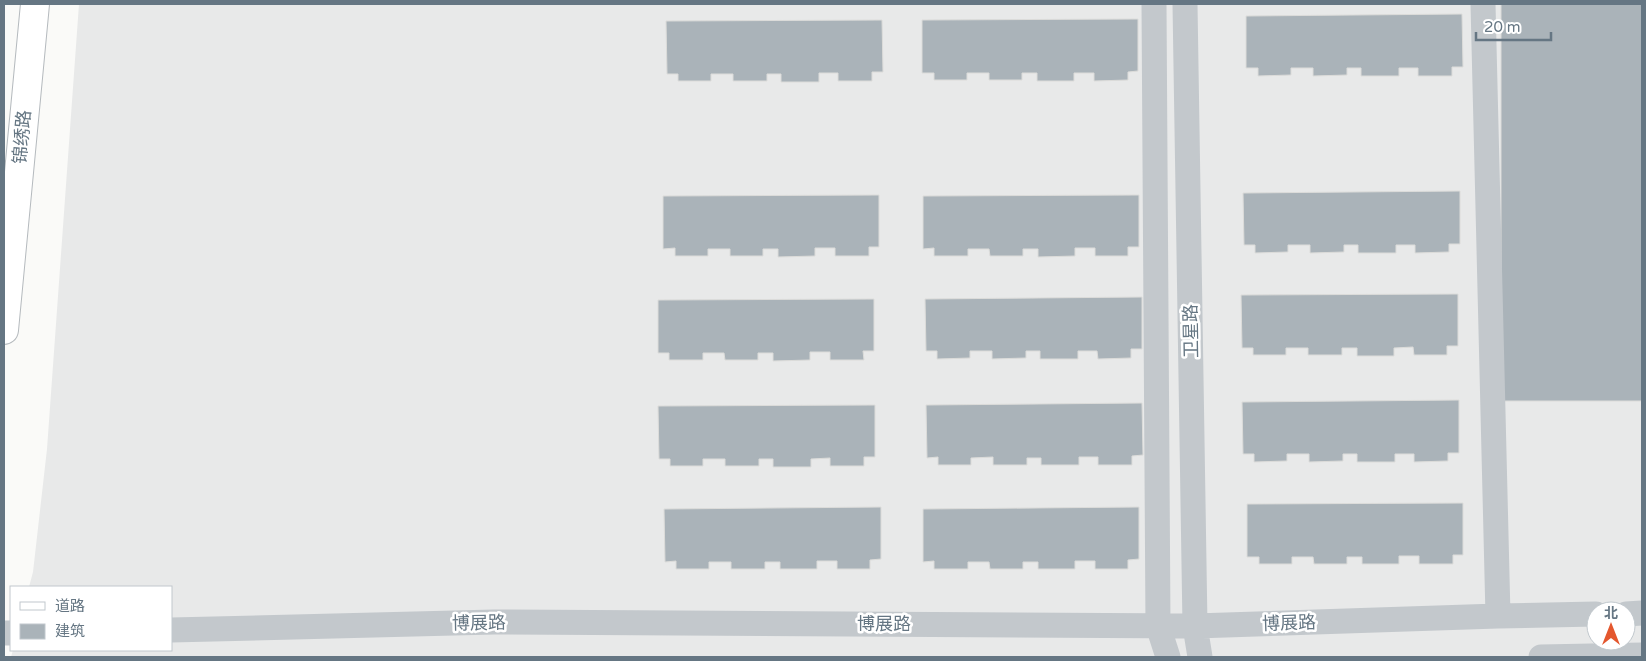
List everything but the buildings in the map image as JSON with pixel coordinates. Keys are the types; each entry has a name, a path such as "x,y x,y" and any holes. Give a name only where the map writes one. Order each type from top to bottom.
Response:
{"main road":[{"name":"锦绣路","path":"4,330 35,4"}],"street":[{"path":"1154,4 1158,626 1168,657"},
{"name":"卫星路","path":"1185,4 1195,626 1200,657"},
{"path":"1483,4 1498,616"},
{"name":"博展路","path":"172,630 494,622 1195,626 1586,614"},
{"path":"1541,657 1642,655"}],"shaded area":[{"path":"79,4 1642,4 1642,657 11,657 13,651 172,651 172,586 29,586 33,572 47,449"}]}
